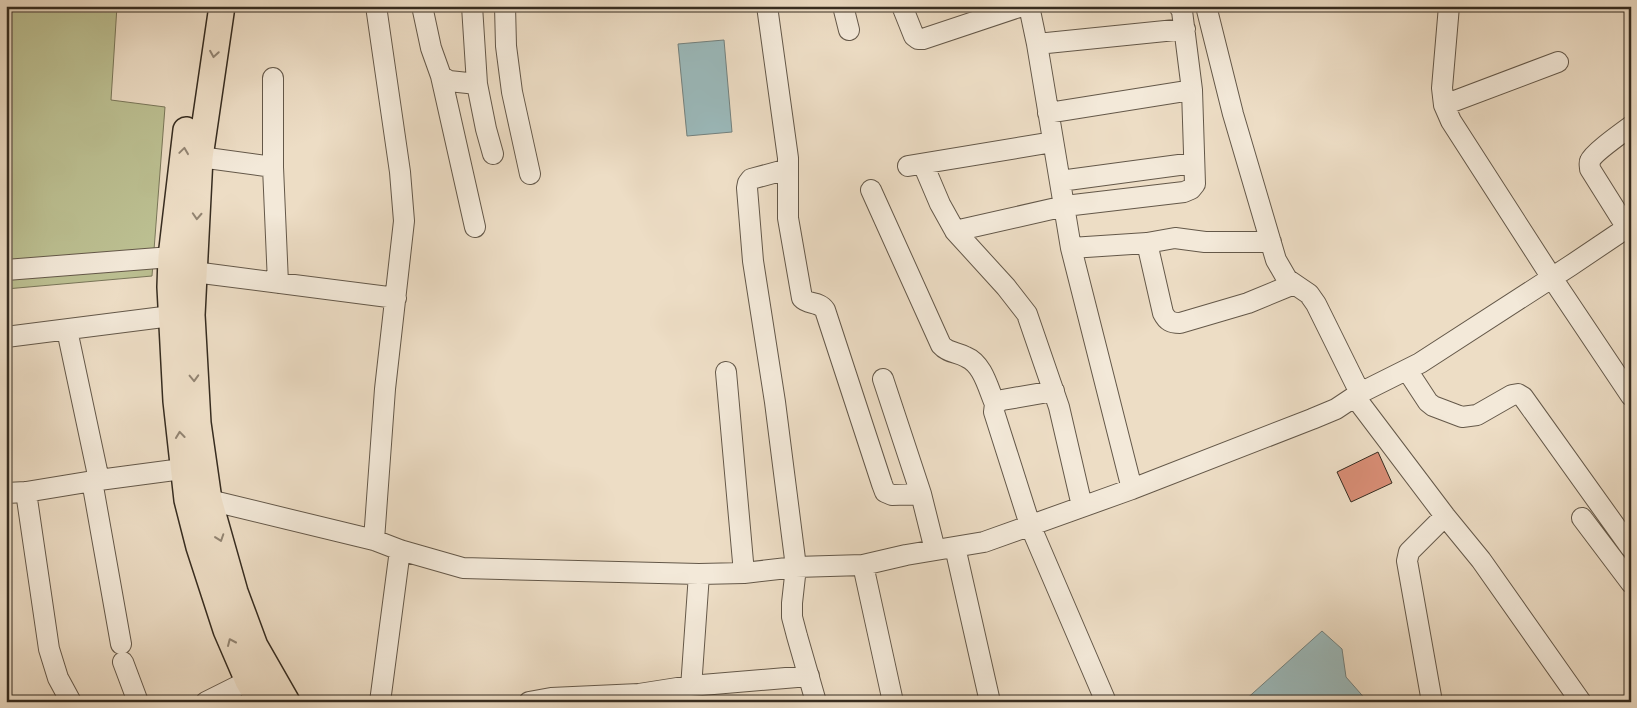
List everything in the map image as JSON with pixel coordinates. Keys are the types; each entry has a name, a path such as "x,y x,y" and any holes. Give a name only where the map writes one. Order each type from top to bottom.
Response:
{"main road":[{"path":"193,468 195,392 192,315 186,263 192,85 205,6"},
{"path":"222,6 186,263 171,316 176,401 193,468 198,500 199,547 226,630 260,702"},
{"path":"198,500 256,646 287,702"}],"street":[{"path":"374,540 385,389 404,221 376,6"},
{"path":"422,6 431,48 441,76 475,227"},
{"path":"472,6 477,84 493,154"},
{"path":"505,6 506,46 511,85 530,174"},
{"path":"767,6 783,116 788,169 787,211 802,298 805,301 820,304 826,310 885,492 892,495 921,494"},
{"path":"843,6 849,30"},
{"path":"902,6 914,36 923,40 1022,6"},
{"path":"1029,6 1071,248 1132,489"},
{"path":"954,232 1065,206 1184,192 1191,189 1195,184 1192,90 1185,29 1182,11 1179,6"},
{"path":"1206,6 1231,107 1276,260 1287,279 1309,294 1316,304 1357,395 1445,516 1480,560 1581,702"},
{"path":"1449,6 1442,88 1444,105 1451,121 1552,278 1628,385"},
{"path":"1037,44 1185,29"},
{"path":"1444,105 1558,62"},
{"path":"441,76 449,81 477,84"},
{"path":"273,78 273,167 278,283"},
{"path":"1048,113 1192,90"},
{"path":"198,500 374,540 400,550 463,568 699,574 744,573 796,567 863,565 906,555 984,542 1132,489 1312,419 1336,409 1357,395 1420,363 1629,226 1590,169 1589,163 1597,152 1631,126"},
{"path":"1053,142 916,165 940,204 954,232 1006,286 1027,314 1064,424 1082,506"},
{"path":"200,157 273,167"},
{"path":"1060,180 1194,163"},
{"path":"788,169 751,179 748,182 747,188 753,262 775,402 796,567 792,617 816,702"},
{"path":"871,190 941,345 949,351 969,358 976,364 995,404 994,412 1030,525 1106,702"},
{"path":"1071,248 1147,243 1175,238 1205,242 1271,242"},
{"path":"1147,243 1163,313 1166,320 1173,323 1248,303 1294,284"},
{"path":"6,270 186,263 278,283 396,298"},
{"path":"6,337 171,316"},
{"path":"67,330 95,481 122,653 138,702"},
{"path":"1407,370 1428,402 1433,406 1462,416 1477,416 1512,395 1518,394 1523,396 1631,548"},
{"path":"726,372 744,573"},
{"path":"883,379 921,494 945,549 990,702"},
{"path":"995,404 1002,400 1054,390"},
{"path":"71,702 58,678 49,649 12,489 95,481 193,468"},
{"path":"1432,702 1407,561 1409,552 1445,516"},
{"path":"1582,518 1631,583"},
{"path":"380,702 400,550"},
{"path":"863,565 893,702"},
{"path":"690,694 699,574"},
{"path":"529,702 551,698 639,698 690,694 809,676"},
{"path":"206,702 248,680"}],"green space":[{"path":"6,6 117,6 111,100 165,107 152,276 6,289"}],"water":[{"path":"724,40 732,132 687,136 678,44"},
{"path":"1322,631 1342,649 1346,677 1368,702 1243,702"}],"building":[{"path":"1378,452 1392,483 1351,502 1337,472"}]}
